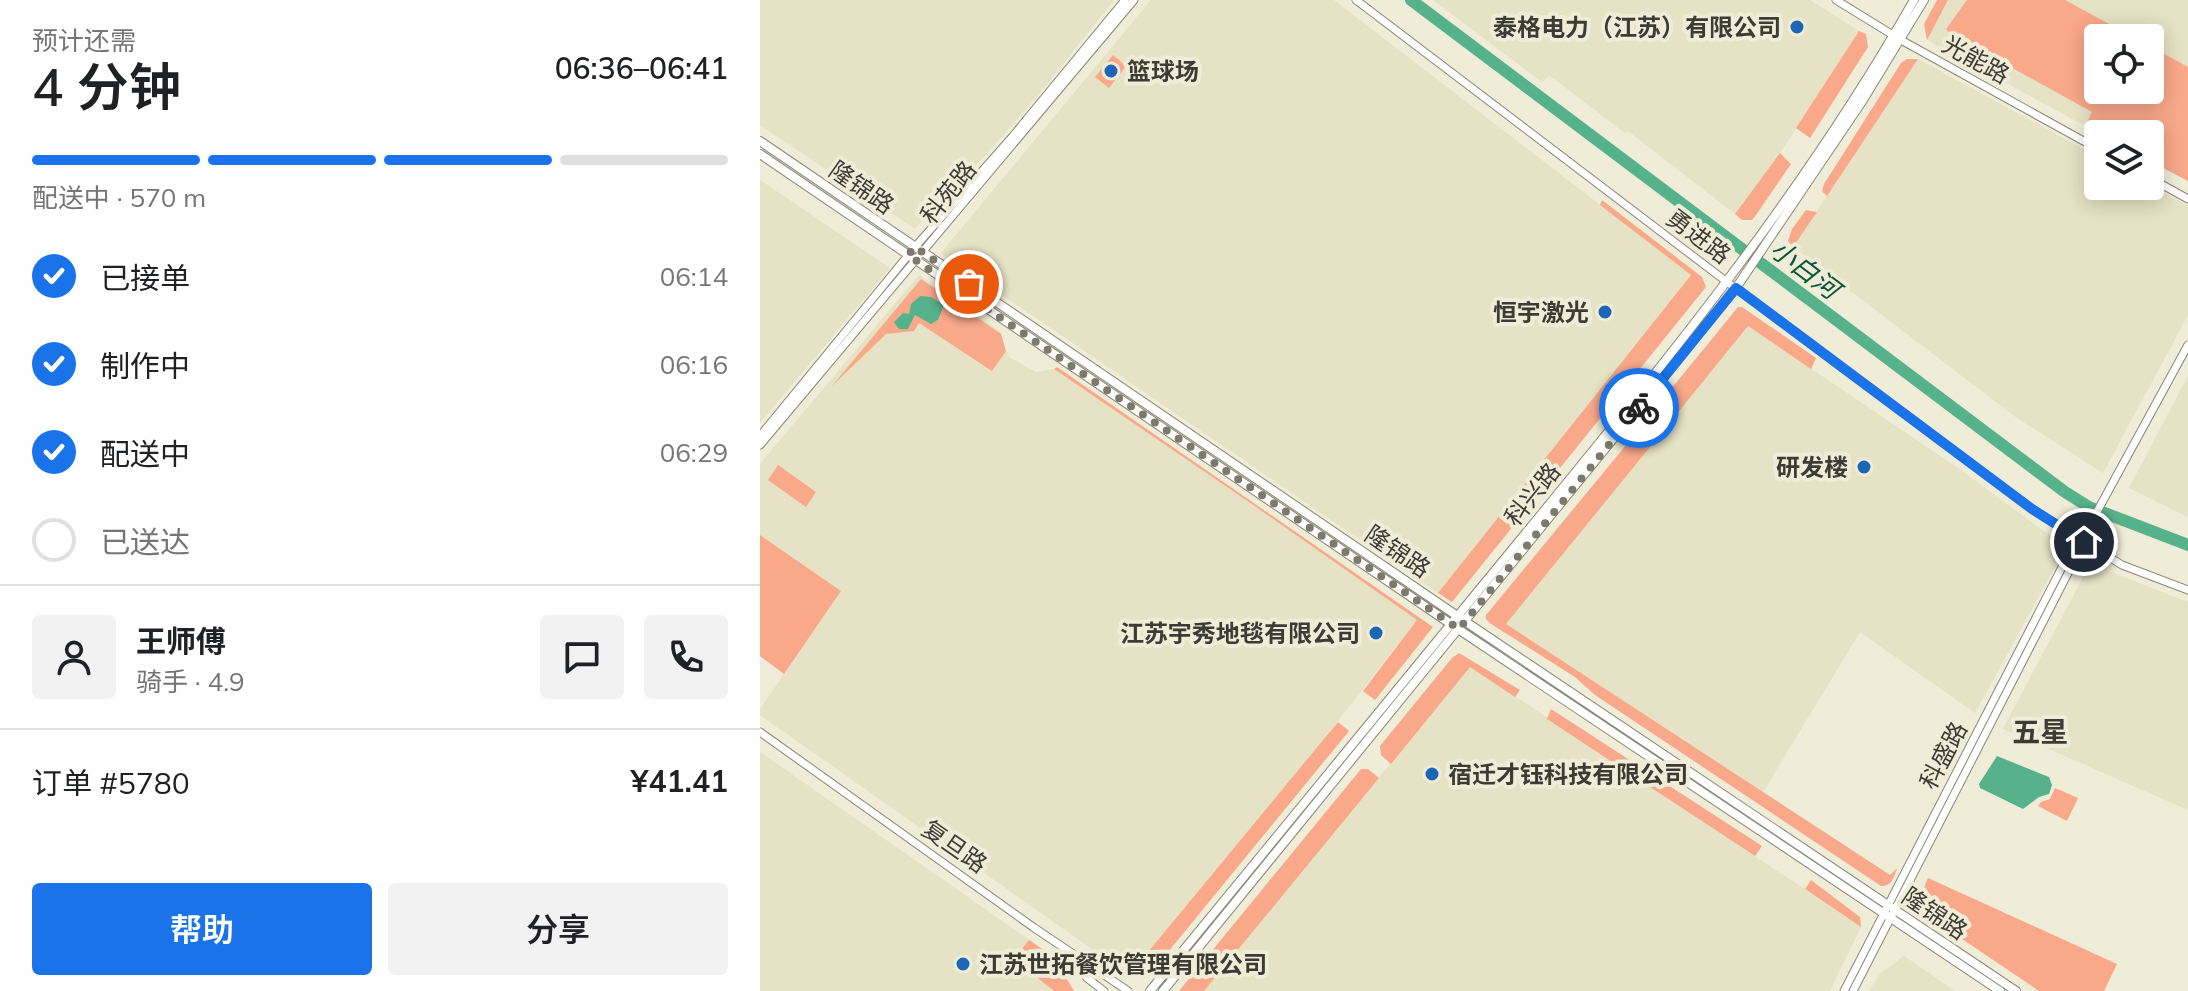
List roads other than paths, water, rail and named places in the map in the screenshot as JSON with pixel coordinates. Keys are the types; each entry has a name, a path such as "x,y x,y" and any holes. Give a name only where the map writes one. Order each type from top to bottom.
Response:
{"main road":[{"name":"科兴路","path":"1150,991 1736,288 1767,245 1897,38 1914,0"},
{"name":"科兴路","path":"1163,991 1737,269 1924,0"},
{"name":"隆锦路","path":"760,141 911,251"},
{"name":"隆锦路","path":"760,154 920,257 1888,911 2000,991"},
{"name":"隆锦路","path":"1888,911 2016,991"}],"street":[{"name":"科苑路","path":"760,436 911,251 1013,136 1125,0"},
{"name":"科苑路","path":"760,445 1134,0"},
{"name":"勇进路","path":"1356,0 2032,509 2137,572 2188,590"},
{"name":"光能路","path":"1836,0 1897,38 2084,141"},
{"path":"2164,186 2188,199"},
{"name":"科盛路","path":"1844,991 2081,540 2188,345"},
{"name":"复旦路","path":"760,732 1128,991"},
{"name":"科盛路","path":"1853,991 1888,911"},
{"path":"1068,950 1087,978 1104,991"}],"waterway":[{"name":"小白河","path":"1411,0 2065,492 2089,507 2188,545"}],"place":[{"name":"泰格电力（江苏）有限公司","path":"1797,27"},
{"name":"篮球场","path":"1111,71"},
{"name":"恒宇激光","path":"1605,312"},
{"name":"研发楼","path":"1864,467"},
{"name":"江苏宇秀地毯有限公司","path":"1376,633"},
{"name":"宿迁才钰科技有限公司","path":"1432,774"},
{"name":"江苏世拓餐饮管理有限公司","path":"963,964"}],"district":[{"name":"五星","path":"2040,731"}]}
